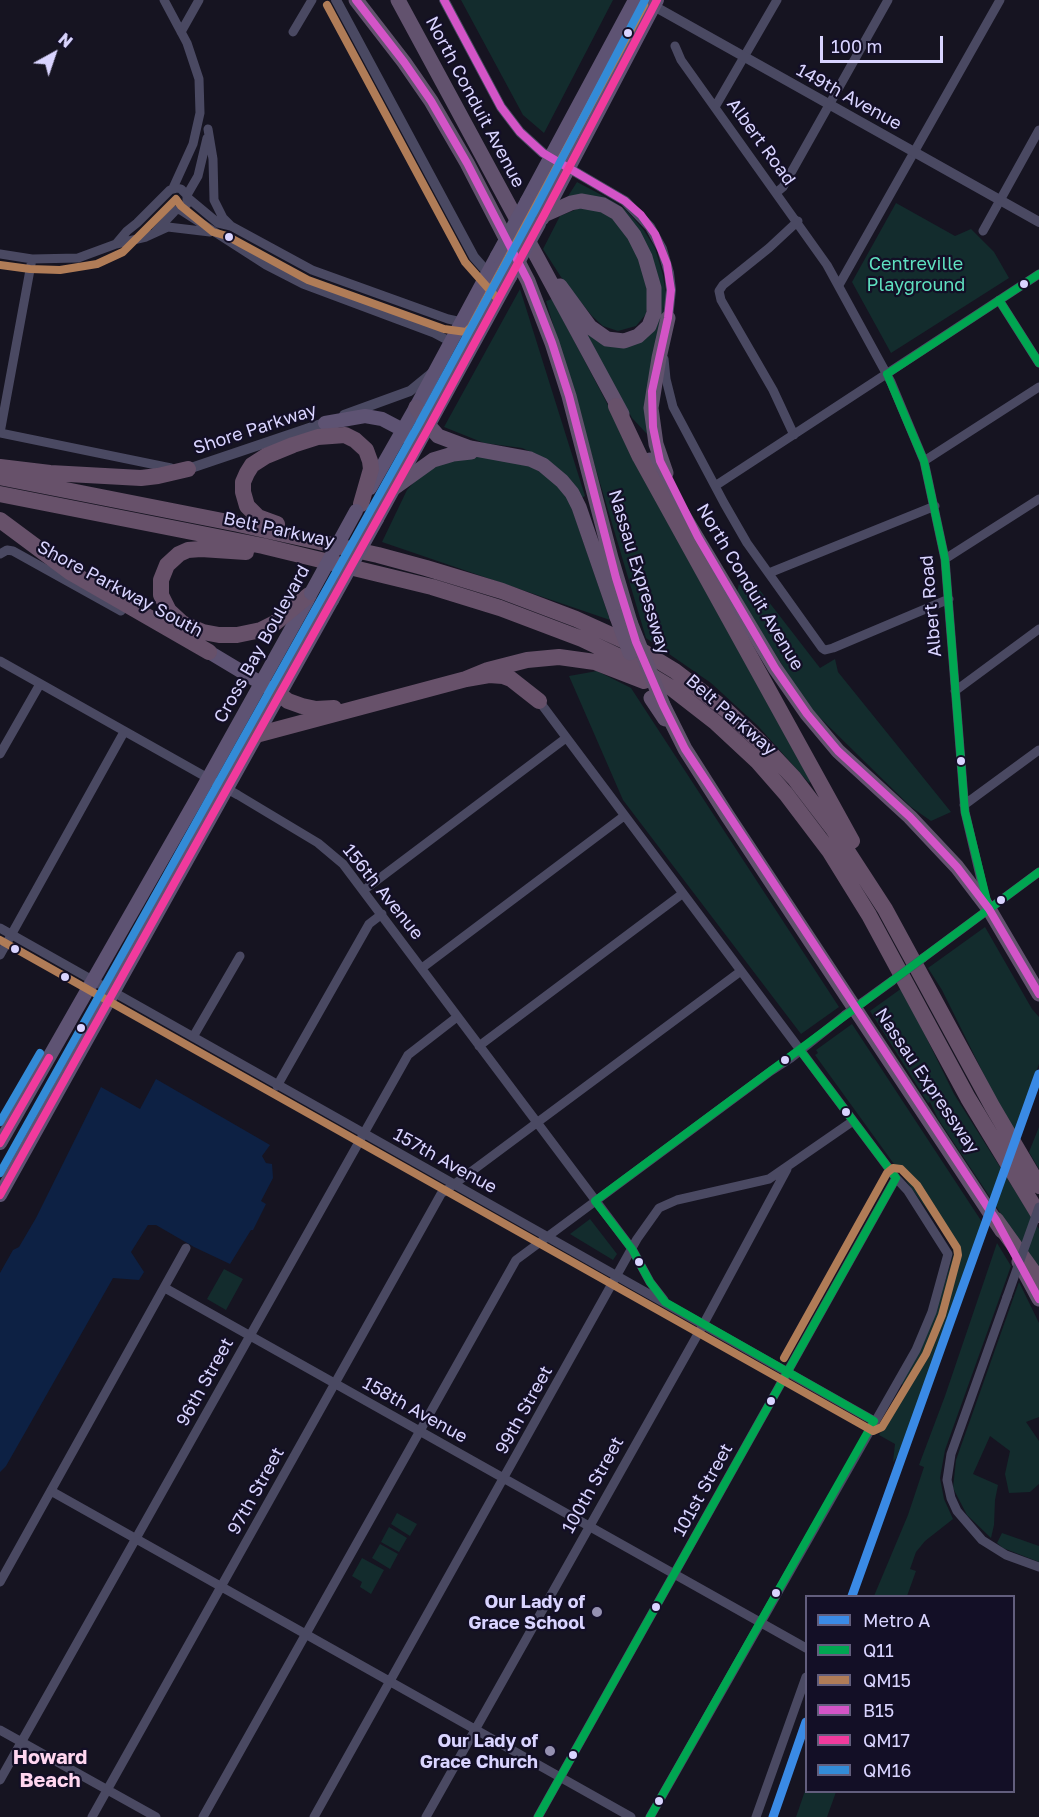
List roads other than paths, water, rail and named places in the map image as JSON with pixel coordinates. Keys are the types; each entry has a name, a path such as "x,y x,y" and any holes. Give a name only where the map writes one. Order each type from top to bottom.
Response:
{"highway":[{"name":"Nassau Expressway","path":"356,0 414,75 431,101 463,156 528,281 569,396 613,568 623,619 657,702 727,815 996,1220 1039,1280"},
{"name":"North Conduit Avenue","path":"398,0 616,406 698,537 770,659 807,714 838,751 941,849 989,909 1039,994"},
{"path":"533,250 590,327 601,336 612,340 629,340 642,333 651,322 655,302 651,273 638,240 621,217 608,207 586,201 571,203 541,220"},
{"path":"668,318 652,391 653,427 660,461 698,537"},
{"path":"616,406 640,458 853,841 885,909"},
{"path":"416,407 438,436 489,452 516,455 537,462 556,474 568,486 579,507 623,619"},
{"path":"359,508 370,474 370,461 366,450 360,443 345,435 318,437 271,454 252,465 243,482 245,502 254,514 262,519 309,531 378,555"},
{"path":"394,488 439,457 489,452"},
{"path":"0,467 141,478 188,469"},
{"name":"Belt Parkway","path":"0,477 176,511 378,555 471,581 554,610 629,643 675,671 726,710 783,766 833,829 885,909 992,1106 1039,1186"},
{"name":"Belt Parkway","path":"0,494 178,528 362,568 439,589 500,608 582,639 640,668 682,695 727,731 767,772 804,816 838,864 869,915 968,1098 1039,1215"},
{"path":"0,520 80,579 209,652"},
{"path":"310,594 287,615 268,627 245,634 227,636 203,632 177,619 165,606 160,585 165,569 171,560 178,554 194,549 238,551 362,568"},
{"path":"466,679 488,670 534,659 559,657 587,660 626,673 650,685 688,710 804,816"},
{"path":"534,659 528,665 526,674 539,701"},
{"path":"256,735 466,679 493,675 507,677 520,684 539,701"},
{"path":"279,694 295,704 316,709 371,704"},
{"path":"996,1220 1039,1299"}],"main road":[{"name":"Cross Bay Boulevard","path":"0,1143 158,869 416,407 635,0"},
{"path":"0,1195 429,427 541,220 651,1"},
{"path":"325,423 372,417 387,420 403,430 417,448"},
{"name":"Shore Parkway South","path":"209,652 279,694"},
{"path":"112,991 110,970 159,881 158,869"}],"street":[{"path":"164,0 194,61 199,80 200,113 193,144 170,191 167,205 266,265 303,284 434,333 451,342"},
{"path":"181,32 199,0"},
{"path":"293,32 312,0"},
{"path":"336,0 474,257 503,290"},
{"name":"North Conduit Avenue","path":"444,0 508,117 526,139 550,157 625,201 650,227 662,249 671,290 664,357 670,398 680,422 747,543 819,645 825,650 949,599"},
{"path":"715,107 777,0"},
{"path":"777,192 783,187 888,0"},
{"path":"839,285 1000,0"},
{"name":"149th Avenue","path":"651,1 745,57 1039,222"},
{"name":"Albert Road","path":"675,46 681,60 798,221 839,285 886,374 924,461 945,559 964,805 989,909"},
{"path":"200,113 208,129 213,159 214,200 223,218 231,226"},
{"path":"0,254 32,259 78,258 116,244 146,237 156,231 185,206 198,176 208,129"},
{"path":"983,231 1039,130"},
{"path":"116,244 170,191 182,189 218,223 231,226 312,270 462,322"},
{"path":"794,435 773,390 719,291 723,285 798,221"},
{"path":"156,231 172,227 212,232"},
{"path":"0,433 32,259"},
{"path":"715,486 1039,274"},
{"path":"999,300 1039,363"},
{"name":"Shore Parkway","path":"0,433 156,466 188,469 325,423 410,391 437,369"},
{"path":"924,461 1039,387"},
{"path":"945,559 1039,499"},
{"path":"769,573 935,506"},
{"name":"Shore Parkway South","path":"3,552 13,551 197,653 209,652"},
{"path":"955,691 1039,629"},
{"name":"156th Avenue","path":"0,661 226,788 318,843 343,864 632,1249 650,1282 665,1302"},
{"path":"0,754 40,684"},
{"path":"539,701 682,894 908,1191 948,1254 932,1312 916,1350 650,1817"},
{"path":"0,955 124,732"},
{"path":"364,890 566,738"},
{"path":"964,805 1039,750"},
{"path":"422,968 624,816"},
{"path":"203,1817 516,1260 1039,872"},
{"path":"479,1046 682,894"},
{"path":"278,1086 369,924 382,914"},
{"name":"157th Avenue","path":"0,928 874,1421"},
{"path":"193,1037 240,956"},
{"name":"97th Street","path":"92,1817 441,1194 741,971"},
{"name":"96th Street","path":"0,1780 408,1055 457,1017"},
{"name":"99th Street","path":"314,1817 505,1480 632,1249 659,1208 677,1200 770,1179 853,1121"},
{"name":"100th Street","path":"426,1817 703,1325 787,1168"},
{"name":"101st Street","path":"538,1817 896,1178"},
{"path":"1039,1207 953,1445 947,1480 951,1498 957,1510 982,1540 1006,1555 1039,1567"},
{"path":"0,1582 186,1248"},
{"name":"158th Avenue","path":"165,1288 805,1647"},
{"path":"51,1491 631,1817"},
{"path":"756,1817 805,1682"},
{"path":"0,1730 156,1817"}],"water":[{"path":"156,1079 270,1145 262,1156 266,1163 272,1164 273,1178 261,1201 266,1204 253,1230 230,1264 156,1225 148,1225 131,1252 144,1272 139,1280 113,1278 6,1466 0,1472 0,1273 36,1218 101,1087 140,1109"}],"metro line":[{"name":"A","path":"852,1595 1039,1074"},
{"name":"A","path":"773,1817 805,1725"}],"place":[{"name":"Our Lady of Grace School","path":"597,1612"},
{"name":"Our Lady of Grace Church","path":"550,1751"}],"district":[{"name":"Howard Beach","path":"50,1770"}],"park label":[{"name":"Centreville Playground","path":"916,274"}]}
